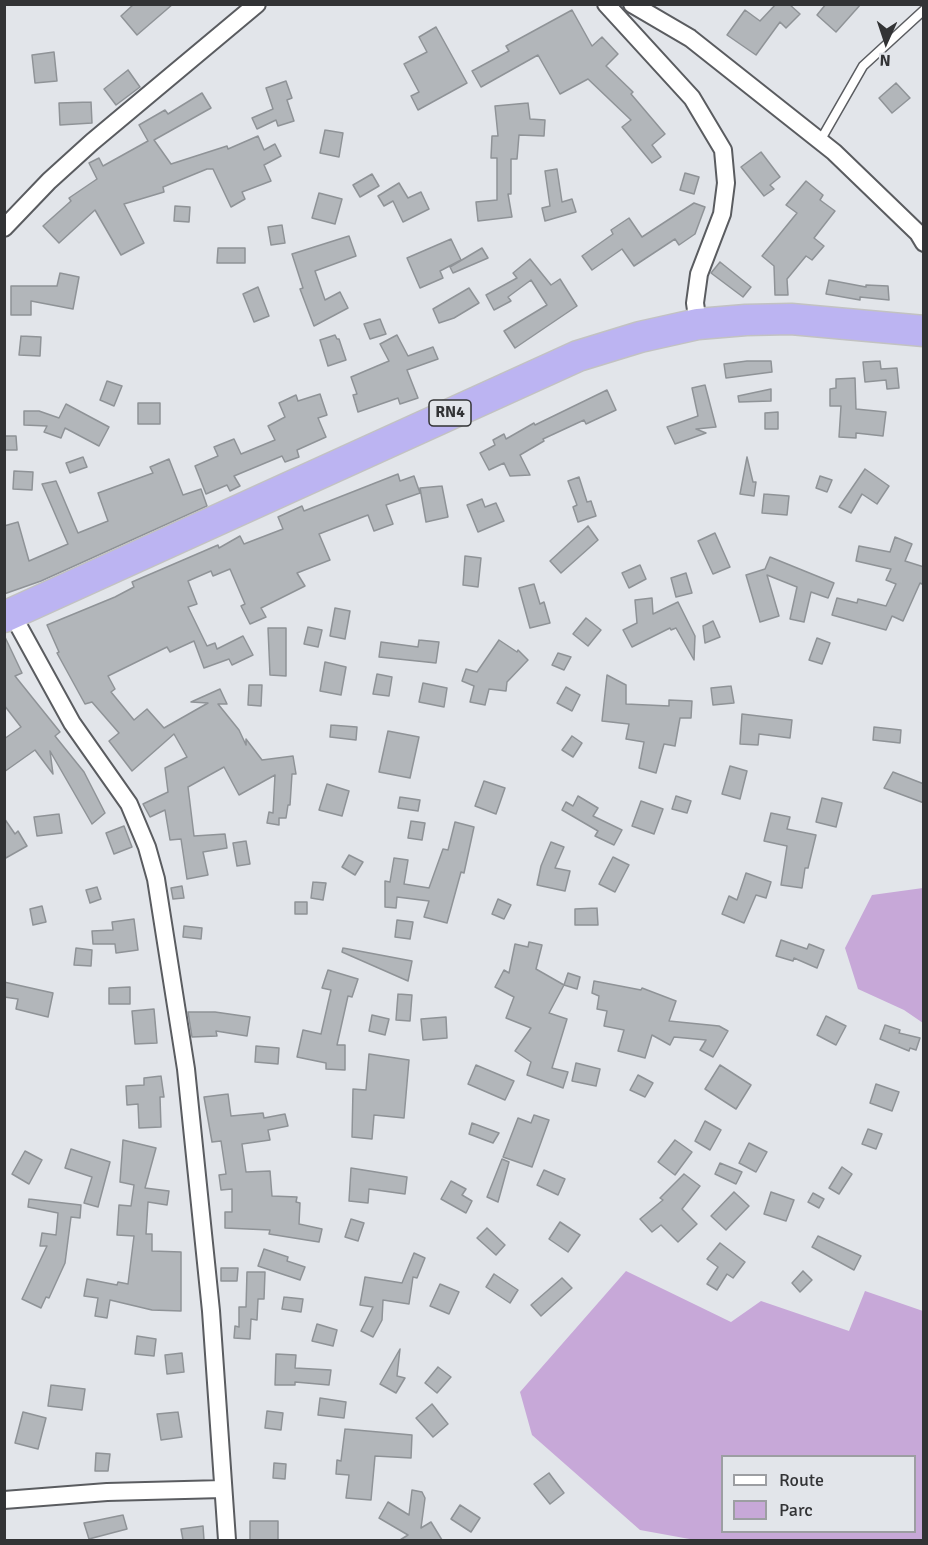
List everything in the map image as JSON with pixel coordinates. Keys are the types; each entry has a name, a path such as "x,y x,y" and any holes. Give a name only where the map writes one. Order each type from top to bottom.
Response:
{"highway":[{"name":"RN4","path":"8,616 578,356 640,337 698,324 791,319 924,331"}],"street":[{"path":"4,228 49,181 92,142 257,4"},
{"path":"606,4 692,98 723,150 726,183 722,214 699,274 695,303 698,324"},
{"path":"632,4 690,38 820,141 918,233 924,243"},
{"path":"8,616 72,723 129,804 147,847 156,879 186,1070 211,1311 227,1540"},
{"path":"4,1500 107,1492 223,1489"}],"lane":[{"path":"820,141 863,66 924,10"}],"green space":[{"path":"924,888 923,1023 904,1010 858,989 845,948 872,895"},
{"path":"626,1271 731,1322 761,1301 849,1331 865,1291 923,1311 923,1540 695,1540 640,1530 532,1435 520,1392"}],"building":[{"path":"134,4 173,4 137,35 121,16"},
{"path":"776,4 789,4 800,14 786,28 780,22 756,55 727,35 745,10 760,21"},
{"path":"826,4 861,4 836,32 817,15"},
{"path":"572,10 592,46 602,37 618,54 606,66 633,92 631,94 665,134 652,145 661,157 652,163 622,127 631,120 588,79 560,94 538,55 481,87 472,71 509,51 506,46"},
{"path":"436,27 467,83 418,110 411,96 419,92 404,64 427,52 419,37"},
{"path":"54,52 57,81 35,83 32,55"},
{"path":"128,70 140,87 116,105 104,89"},
{"path":"286,81 292,98 287,100 294,121 278,126 276,120 257,129 252,118 273,109 266,88"},
{"path":"896,83 910,98 892,113 879,98"},
{"path":"202,93 211,108 154,140 171,164 227,146 228,149 258,136 264,150 275,144 281,156 264,165 271,181 242,192 245,199 231,207 213,169 207,169 163,187 164,192 124,204 144,243 121,255 95,210 59,243 43,226 71,201 69,198 97,179 89,163 99,158 103,166 148,141 139,125 165,110 168,114"},
{"path":"91,102 92,123 60,125 59,103"},
{"path":"528,103 530,119 545,120 544,136 519,135 517,159 511,159 511,194 508,194 512,217 478,221 476,202 497,200 497,158 491,158 492,136 498,136 495,106"},
{"path":"325,130 343,133 339,157 320,153"},
{"path":"761,152 780,177 770,185 774,189 764,196 741,167"},
{"path":"557,169 562,202 572,199 576,212 545,221 542,208 550,206 545,171"},
{"path":"685,173 699,177 694,194 680,190"},
{"path":"372,174 379,186 360,197 353,185"},
{"path":"806,181 823,195 820,200 835,211 814,238 824,246 812,260 806,256 787,279 788,295 775,295 774,266 762,256 797,213 786,205"},
{"path":"399,183 408,198 421,192 429,209 403,222 393,201 384,206 378,196"},
{"path":"319,193 342,199 335,224 312,218"},
{"path":"694,203 705,207 695,234 679,245 675,239 634,266 622,249 592,270 582,256 613,234 611,230 629,218 642,237"},
{"path":"175,206 190,207 189,222 174,221"},
{"path":"282,225 285,243 271,245 268,227"},
{"path":"349,236 356,256 315,271 325,300 340,292 348,308 314,326 300,289 303,288 292,254"},
{"path":"451,239 461,260 440,271 443,278 420,288 407,258"},
{"path":"218,248 245,248 245,263 217,263"},
{"path":"482,248 488,258 453,273 450,267"},
{"path":"530,259 551,285 560,279 577,306 515,348 504,331 547,305 531,280 508,297 511,301 494,310 486,295 517,278 513,273"},
{"path":"720,262 751,287 743,297 711,273"},
{"path":"60,273 79,277 73,309 31,301 31,315 11,315 11,286 57,286"},
{"path":"829,280 866,287 866,285 888,286 889,300 860,297 860,300 826,294"},
{"path":"258,287 269,316 254,322 243,294"},
{"path":"469,288 479,303 454,318 439,323 433,309"},
{"path":"380,319 386,334 370,339 364,324"},
{"path":"335,335 339,339 346,360 328,366 320,340"},
{"path":"397,335 408,356 433,347 438,359 407,370 418,398 400,404 398,398 358,412 353,395 357,394 351,377 389,361 380,344"},
{"path":"21,336 41,337 40,356 19,355"},
{"path":"771,361 772,372 726,378 724,364"},
{"path":"880,361 881,369 897,368 899,388 887,389 886,380 865,382 863,362"},
{"path":"855,378 856,409 886,412 883,436 856,433 856,438 839,437 841,406 830,406 830,389 836,388 836,379"},
{"path":"107,381 122,386 114,406 100,400"},
{"path":"705,385 716,427 696,429 706,433 675,444 667,427 698,416 692,388"},
{"path":"771,389 771,401 739,402 738,396"},
{"path":"607,390 616,410 586,424 584,420 543,439 544,441 520,455 530,475 510,476 504,463 489,470 480,453 495,445 493,440 504,434 506,439 534,423 535,425"},
{"path":"320,394 327,415 318,418 326,437 297,450 299,457 285,462 282,456 234,476 240,486 230,491 227,485 206,494 195,466 218,456 214,447 234,439 241,454 275,440 268,426 285,417 279,403 296,395 298,401"},
{"path":"138,403 160,403 160,424 138,424"},
{"path":"66,404 109,427 99,446 65,428 61,438 44,432 47,426 24,425 24,411 39,411 59,418"},
{"path":"778,412 778,429 765,429 765,413"},
{"path":"4,436 16,436 17,450 4,450"},
{"path":"83,457 87,467 70,473 66,463"},
{"path":"747,457 753,482 756,482 754,496 740,494"},
{"path":"169,459 183,495 201,489 207,506 41,581 4,594 4,526 18,522 29,561 68,544 42,484 56,481 78,533 108,521 98,493 153,473 150,467"},
{"path":"865,469 889,486 877,504 862,494 851,513 839,507"},
{"path":"14,471 33,472 32,490 13,489"},
{"path":"398,474 400,481 414,476 420,493 386,505 393,524 374,531 368,515 319,534 330,560 297,573 305,586 261,608 266,617 250,624 241,606 245,604 230,569 213,576 211,571 188,581 197,604 188,607 207,646 215,643 217,649 243,636 253,655 232,665 229,659 204,668 194,641 170,652 167,647 108,676 115,689 111,692 134,720 147,709 164,728 208,703 191,702 220,689 227,704 218,704 239,730 246,745 246,739 262,760 293,756 296,774 292,774 290,805 288,805 286,818 279,818 279,825 267,823 269,812 273,813 275,775 239,795 224,767 188,787 194,836 225,834 227,848 203,852 208,875 187,879 181,839 170,840 165,810 150,817 143,804 168,792 165,768 187,757 174,734 132,771 109,741 119,733 92,702 85,704 57,653 59,652 47,625 115,597 134,587 132,582 218,545 219,548 240,536 244,544 283,529 278,517 302,506 304,511"},
{"path":"820,476 832,480 827,492 816,488"},
{"path":"579,477 587,502 591,501 596,516 578,522 573,507 577,505 568,481"},
{"path":"442,486 448,517 426,522 420,488"},
{"path":"764,494 789,496 787,515 762,513"},
{"path":"482,499 485,507 496,503 504,521 478,532 467,505"},
{"path":"588,526 598,540 561,573 550,561"},
{"path":"715,533 730,567 713,574 698,541"},
{"path":"895,537 912,544 905,561 924,567 924,585 920,583 903,621 892,616 886,630 832,615 837,598 857,603 858,599 886,606 896,584 886,580 891,569 856,561 859,546 890,552"},
{"path":"465,556 481,558 478,587 463,585"},
{"path":"770,557 834,583 828,598 811,592 804,622 790,619 797,587 767,575 779,616 760,622 746,575 765,569"},
{"path":"640,565 646,579 629,588 622,573"},
{"path":"686,573 692,593 676,597 671,578"},
{"path":"534,584 540,604 544,602 550,623 530,628 519,588"},
{"path":"652,598 653,614 678,602 695,636 694,660 676,628 671,630 670,628 632,647 623,630 637,623 635,600"},
{"path":"335,608 350,611 345,639 330,636"},
{"path":"586,618 601,630 588,646 573,634"},
{"path":"713,621 720,637 705,643 703,626"},
{"path":"308,627 322,630 318,647 304,644"},
{"path":"268,628 286,628 286,676 270,675"},
{"path":"4,635 22,673 15,676 60,732 55,736 84,772 105,813 92,824 50,751 53,774 35,750 4,772 4,739 21,727 4,705"},
{"path":"817,638 830,643 822,664 809,660"},
{"path":"419,640 439,642 436,663 379,657 381,642 418,647"},
{"path":"499,640 517,652 518,650 528,660 507,682 506,691 489,689 485,705 470,702 474,686 462,681 466,669 477,672"},
{"path":"558,653 571,657 564,670 552,665"},
{"path":"325,662 346,667 341,695 320,691"},
{"path":"377,674 392,677 389,696 373,694"},
{"path":"607,675 626,685 626,704 669,706 669,700 692,701 691,718 680,718 675,746 664,744 656,773 639,768 644,742 626,739 629,724 602,721"},
{"path":"423,683 447,688 444,707 419,702"},
{"path":"249,685 262,685 261,706 248,705"},
{"path":"731,686 734,703 713,705 711,688"},
{"path":"566,687 580,695 572,711 557,703"},
{"path":"742,714 792,720 790,738 759,734 758,745 740,744"},
{"path":"331,725 357,727 356,740 330,737"},
{"path":"874,727 901,730 900,743 873,740"},
{"path":"388,731 419,737 410,778 379,772"},
{"path":"572,736 582,743 573,757 562,750"},
{"path":"730,766 747,771 740,799 722,794"},
{"path":"893,772 924,784 924,803 884,788"},
{"path":"484,781 505,788 496,814 475,806"},
{"path":"327,784 349,791 342,816 319,810"},
{"path":"578,796 598,808 593,816 622,830 614,845 595,836 598,831 562,810 566,802 573,806"},
{"path":"676,796 691,801 687,813 672,809"},
{"path":"400,797 420,800 418,811 398,808"},
{"path":"822,798 842,803 836,827 816,822"},
{"path":"641,801 663,809 654,834 632,826"},
{"path":"771,813 790,817 787,829 816,835 808,868 805,868 802,888 781,885 787,846 764,841"},
{"path":"59,814 62,833 37,836 34,817"},
{"path":"4,818 15,834 18,831 27,846 4,859"},
{"path":"411,821 425,823 422,840 408,838"},
{"path":"455,822 474,827 464,873 461,872 447,923 424,917 429,901 397,897 396,908 385,907 385,881 390,882 394,858 408,860 404,884 429,888 443,849 448,850"},
{"path":"124,826 132,847 114,854 106,833"},
{"path":"246,841 250,864 237,866 233,843"},
{"path":"551,842 564,847 555,868 570,871 565,891 537,885 541,866"},
{"path":"349,855 363,862 355,875 342,867"},
{"path":"613,857 629,865 615,892 599,884"},
{"path":"746,873 771,882 766,898 756,895 744,923 722,914 729,896 737,900"},
{"path":"313,882 326,883 323,900 311,898"},
{"path":"182,886 184,898 173,899 171,888"},
{"path":"97,887 101,899 90,903 86,890"},
{"path":"498,899 511,905 504,919 492,914"},
{"path":"295,902 307,902 307,914 295,914"},
{"path":"42,906 46,922 33,925 30,909"},
{"path":"597,908 598,925 575,925 575,909"},
{"path":"134,919 138,950 116,953 115,944 93,944 92,931 113,930 112,922"},
{"path":"397,920 413,922 410,939 395,937"},
{"path":"184,926 202,928 201,939 183,937"},
{"path":"781,940 807,949 809,944 824,950 817,968 794,958 793,961 776,956"},
{"path":"529,942 542,945 536,969 564,985 549,1013 567,1019 552,1068 568,1072 563,1088 527,1075 531,1062 515,1051 531,1028 506,1018 514,997 495,987 504,970 509,973 515,944 528,947"},
{"path":"76,948 92,950 91,966 74,965"},
{"path":"343,948 412,961 408,981 342,952"},
{"path":"328,970 358,979 352,997 348,996 337,1045 345,1045 345,1070 326,1069 326,1063 297,1057 303,1030 321,1034 331,990 322,988"},
{"path":"568,973 580,977 577,989 564,985"},
{"path":"594,981 641,990 642,988 676,1001 669,1021 719,1026 728,1031 713,1057 700,1050 706,1040 674,1037 670,1045 652,1035 645,1058 618,1051 624,1030 604,1026 607,1011 597,1009 599,996 592,993"},
{"path":"4,982 53,993 48,1017 16,1009 18,999 4,997"},
{"path":"130,987 130,1004 109,1004 109,988"},
{"path":"398,994 412,995 410,1021 396,1020"},
{"path":"154,1009 157,1043 135,1044 132,1011"},
{"path":"188,1012 215,1012 250,1017 247,1036 216,1031 217,1036 192,1037"},
{"path":"372,1015 389,1019 385,1035 369,1031"},
{"path":"826,1016 846,1026 836,1045 817,1035"},
{"path":"446,1017 447,1038 423,1040 421,1019"},
{"path":"885,1025 900,1030 899,1033 920,1038 916,1050 910,1048 909,1051 880,1039"},
{"path":"256,1046 279,1048 278,1064 255,1062"},
{"path":"369,1054 409,1060 404,1118 374,1115 372,1139 352,1137 353,1089 366,1090"},
{"path":"576,1063 600,1069 596,1086 572,1081"},
{"path":"476,1065 514,1081 505,1100 468,1084"},
{"path":"720,1065 751,1085 736,1109 705,1089"},
{"path":"638,1075 653,1083 645,1097 630,1090"},
{"path":"161,1076 164,1097 160,1097 161,1127 139,1128 138,1104 127,1105 126,1086 144,1085 144,1078"},
{"path":"876,1084 899,1092 892,1111 870,1103"},
{"path":"228,1094 231,1116 263,1113 264,1118 285,1114 288,1126 268,1130 270,1140 242,1144 246,1172 270,1171 272,1196 297,1197 296,1202 300,1203 299,1224 322,1229 319,1242 269,1234 270,1230 225,1228 225,1212 232,1212 232,1189 221,1190 219,1175 226,1174 221,1141 212,1142 204,1097"},
{"path":"534,1115 549,1120 532,1167 503,1157 518,1118 531,1123"},
{"path":"705,1121 721,1130 710,1150 695,1141"},
{"path":"472,1123 499,1133 493,1143 469,1134"},
{"path":"868,1129 882,1134 876,1149 862,1144"},
{"path":"123,1140 156,1148 145,1188 169,1191 167,1205 148,1202 146,1234 152,1234 152,1251 181,1252 181,1311 152,1310 110,1300 107,1318 95,1316 98,1298 84,1296 87,1279 117,1285 118,1282 128,1284 134,1236 117,1235 119,1205 131,1206 134,1185 120,1182"},
{"path":"675,1140 692,1152 675,1175 658,1162"},
{"path":"749,1143 767,1152 756,1172 739,1163"},
{"path":"71,1149 110,1162 98,1207 84,1203 92,1177 65,1168"},
{"path":"25,1151 42,1160 29,1184 12,1174"},
{"path":"502,1159 509,1162 498,1202 487,1197"},
{"path":"720,1163 742,1172 736,1184 715,1174"},
{"path":"842,1167 852,1174 839,1194 829,1188"},
{"path":"351,1168 407,1177 405,1194 369,1189 368,1203 349,1201"},
{"path":"544,1170 565,1179 558,1195 537,1185"},
{"path":"684,1174 700,1186 682,1209 697,1224 678,1242 661,1225 652,1232 640,1219 663,1200 660,1198"},
{"path":"451,1181 466,1189 462,1195 472,1201 466,1213 441,1199"},
{"path":"734,1192 749,1206 726,1230 711,1216"},
{"path":"771,1192 794,1200 786,1221 764,1214"},
{"path":"813,1193 824,1199 819,1208 808,1202"},
{"path":"29,1199 81,1205 80,1218 71,1217 65,1263 49,1298 46,1297 41,1308 22,1299 47,1246 40,1246 42,1233 56,1235 58,1213 28,1207"},
{"path":"351,1219 364,1223 358,1241 345,1237"},
{"path":"560,1222 580,1235 568,1252 549,1239"},
{"path":"487,1228 505,1245 496,1255 477,1238"},
{"path":"818,1236 861,1256 854,1270 812,1247"},
{"path":"720,1243 745,1262 733,1278 727,1274 717,1290 707,1284 718,1267 707,1259"},
{"path":"264,1249 288,1257 287,1261 305,1267 300,1280 258,1266"},
{"path":"414,1253 425,1258 417,1278 413,1277 409,1304 383,1300 382,1320 373,1337 361,1331 373,1307 360,1305 365,1277 402,1283"},
{"path":"221,1268 238,1268 237,1281 221,1281"},
{"path":"803,1271 812,1280 800,1292 792,1283"},
{"path":"247,1272 265,1272 264,1299 258,1299 257,1320 251,1319 250,1339 234,1338 235,1326 239,1327 239,1307 246,1307"},
{"path":"494,1274 518,1290 510,1303 486,1287"},
{"path":"562,1278 572,1288 541,1316 531,1305"},
{"path":"440,1284 459,1292 449,1314 430,1306"},
{"path":"284,1297 303,1299 301,1312 282,1309"},
{"path":"317,1324 337,1330 333,1346 312,1341"},
{"path":"137,1336 156,1339 154,1356 135,1354"},
{"path":"400,1349 397,1376 405,1378 396,1393 380,1384"},
{"path":"182,1353 184,1372 167,1374 165,1355"},
{"path":"276,1354 296,1355 295,1368 331,1370 329,1385 295,1382 295,1385 275,1385"},
{"path":"438,1367 451,1377 437,1393 425,1383"},
{"path":"51,1385 85,1389 82,1410 48,1406"},
{"path":"320,1398 346,1402 344,1418 318,1415"},
{"path":"432,1404 448,1424 433,1437 416,1418"},
{"path":"267,1411 283,1413 281,1430 265,1428"},
{"path":"23,1412 46,1418 38,1449 15,1443"},
{"path":"178,1412 182,1437 161,1440 157,1414"},
{"path":"345,1429 412,1435 411,1458 375,1456 371,1500 346,1498 349,1475 336,1474 337,1460 341,1461"},
{"path":"96,1453 110,1454 108,1471 95,1471"},
{"path":"274,1463 286,1464 285,1479 273,1478"},
{"path":"549,1473 564,1493 550,1504 534,1484"},
{"path":"412,1490 422,1492 425,1498 421,1528 431,1522 442,1540 400,1540 408,1535 379,1518 388,1502 409,1515"},
{"path":"460,1505 480,1518 471,1532 451,1519"},
{"path":"123,1515 127,1529 89,1539 84,1523"},
{"path":"250,1521 278,1521 278,1540 250,1540"},
{"path":"203,1526 204,1540 183,1540 181,1529"}]}
